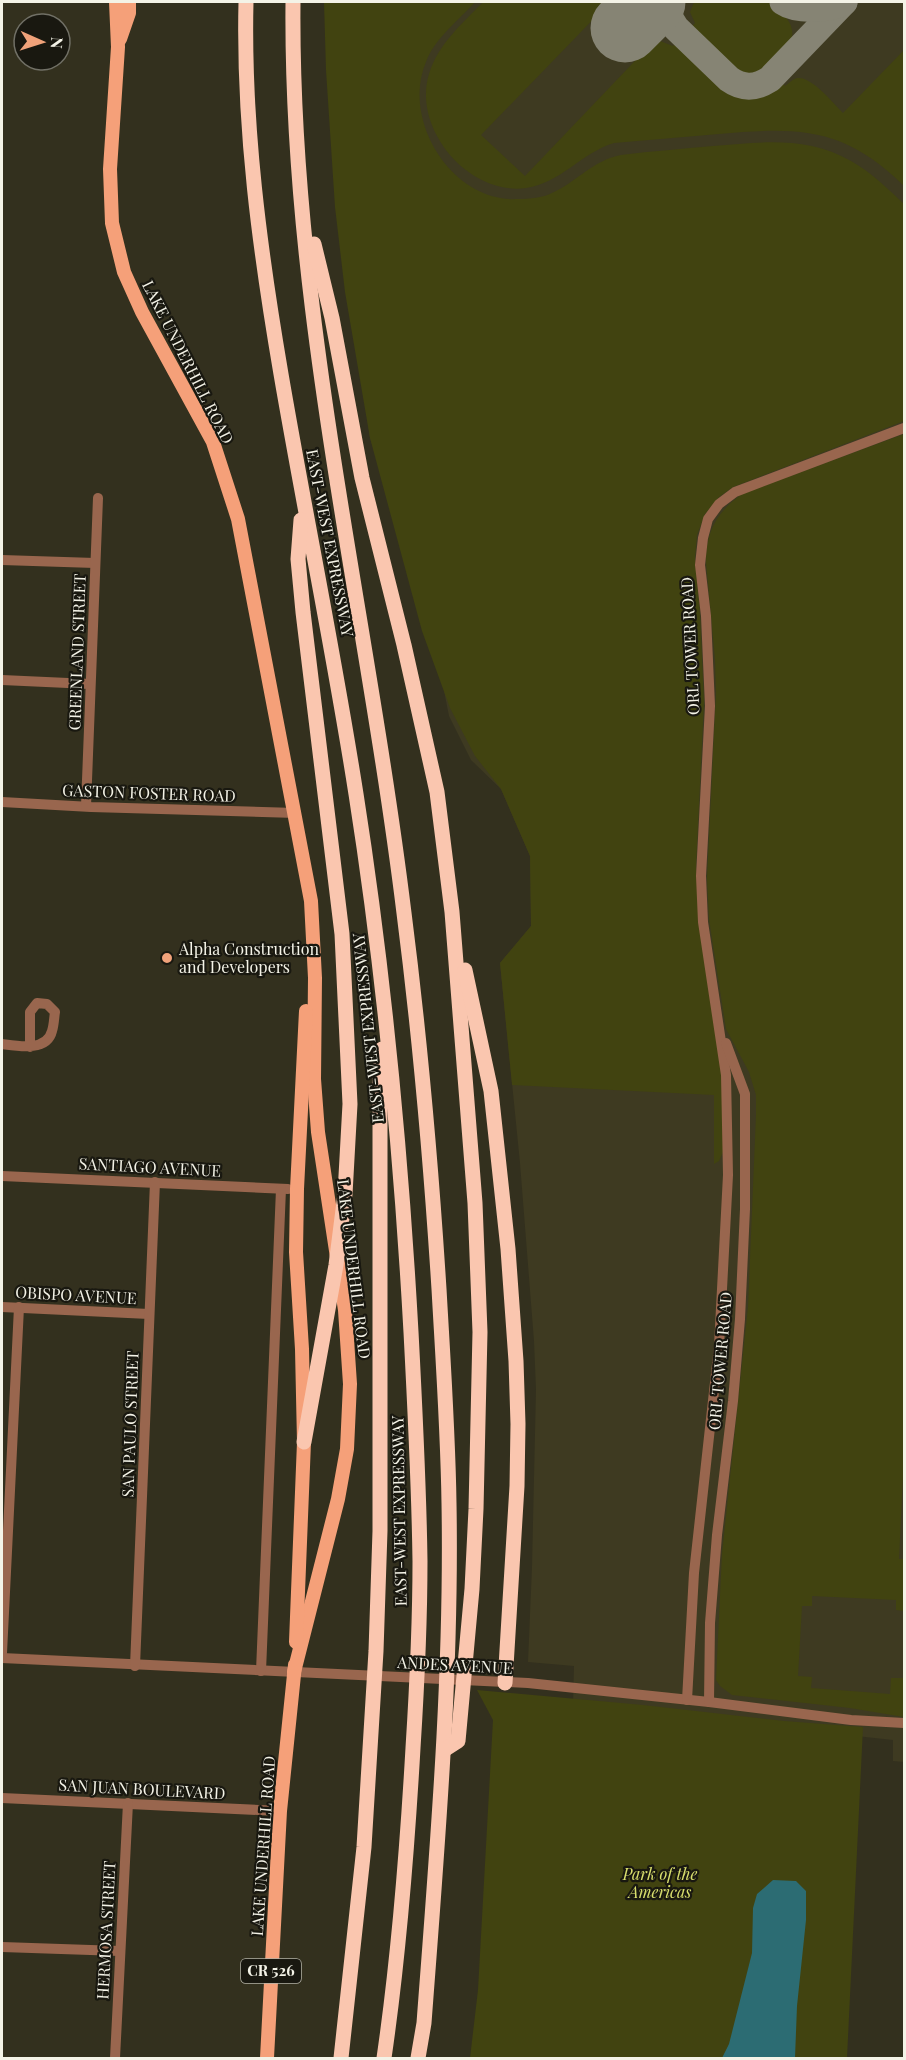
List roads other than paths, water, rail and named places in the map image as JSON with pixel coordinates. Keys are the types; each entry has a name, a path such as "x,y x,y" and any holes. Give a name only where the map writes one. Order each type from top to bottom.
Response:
{"highway":[{"name":"EAST-WEST EXPRESSWAY","path":"246,2 251,151 260,236 303,502 349,747 370,884 399,1142 411,1339 420,1563 418,1656 408,1848 400,1934 384,2058"},
{"name":"EAST-WEST EXPRESSWAY","path":"293,2 300,185 311,292 392,821 420,1057 431,1173 446,1413 449,1504 444,1750 424,2023 418,2058"},
{"path":"300,185 332,318 362,478 437,792 452,912 475,1203 480,1332 476,1509 462,1702 458,1741 444,1750"},
{"path":"303,502 298,559 342,934 350,1104 345,1194 336,1264 304,1442"},
{"path":"452,912 491,1090 508,1249 515,1349 518,1424 517,1486 505,1683"},
{"path":"341,2058 364,1847 376,1651 380,1531 380,1075 385,1014"}],"main road":[{"name":"LAKE UNDERHILL ROAD","path":"116,2 118,47 110,169 112,223 124,272 132,290 213,442 228,483 238,519 311,901 315,978 314,1079 318,1132 345,1310 351,1384 347,1449 338,1499 294,1672"},
{"name":"LAKE UNDERHILL ROAD","path":"118,47 129,13 129,2"},
{"name":"LAKE UNDERHILL ROAD","path":"267,2058 280,1811 294,1672 304,1442 302,1349 296,1252 311,901"}],"street":[{"name":"ORL TOWER ROAD","path":"687,1700 695,1562 723,1294 728,1175 727,1091 703,922 701,876 710,706 706,616 700,565 703,538 708,519 719,504 735,492 904,428"},
{"name":"GREENLAND STREET","path":"86,806 98,498"},
{"path":"2,560 95,563"},
{"path":"2,680 90,684"},
{"name":"GASTON FOSTER ROAD","path":"2,802 296,813"},
{"name":"ORL TOWER ROAD","path":"709,1702 710,1623 717,1535 740,1319 745,1176 745,1094 719,1026"},
{"path":"2,1044 30,1047"},
{"path":"728,1175 745,1176"},
{"name":"SANTIAGO AVENUE","path":"2,1176 297,1189"},
{"name":"SAN PAULO STREET","path":"135,1666 156,1182"},
{"path":"261,1671 281,1189"},
{"name":"OBISPO AVENUE","path":"2,1306 149,1314"},
{"path":"2,1653 19,1307"},
{"path":"713,1399 733,1401"},
{"name":"ANDES AVENUE","path":"2,1658 560,1686 850,1720 904,1722"},
{"name":"SAN JUAN BOULEVARD","path":"2,1798 280,1811"},
{"name":"HERMOSA STREET","path":"115,2058 128,1803"},
{"path":"2,1947 120,1951"}],"water":[{"path":"773,1880 796,1881 806,1891 806,1920 797,2006 795,2058 722,2058 729,2044 752,1953 753,1908 757,1894"}],"place":[{"name":"Alpha Construction and Developers","path":"167,958"}],"park label":[{"name":"Park of the Americas","path":"660,1883"}]}
